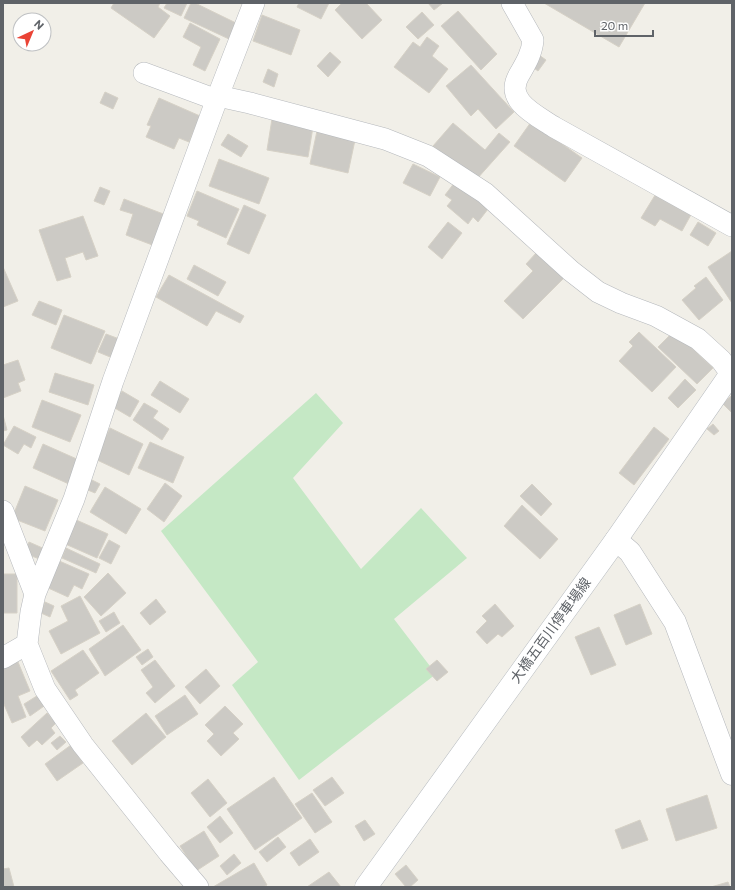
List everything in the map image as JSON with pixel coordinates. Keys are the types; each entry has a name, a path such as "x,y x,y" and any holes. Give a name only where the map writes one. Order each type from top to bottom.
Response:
{"main road":[{"name":"大橋五百川停車場線","path":"366,887 616,540 732,374"},
{"path":"616,540 630,552 675,622 732,774"}],"street":[{"path":"198,887 168,852 83,745 45,689 27,644 35,594 74,499 114,381 217,98 254,3"},
{"path":"512,3 533,40 528,60 517,79 514,89 518,100 527,109 554,127 732,226"},
{"path":"144,73 217,98 250,103 385,139 428,156 485,193 571,271 598,292 621,303 656,316 698,339 721,360 732,374"},
{"path":"3,511 35,594"},
{"path":"3,658 27,644"}],"green space":[{"path":"316,393 343,423 293,478 361,569 421,508 467,558 394,619 436,674 299,780 232,685 258,662 161,531"}],"building":[{"path":"114,3 160,3 158,7 170,16 154,38 111,8"},
{"path":"167,3 187,3 181,16 164,8"},
{"path":"191,3 195,3 236,23 229,39 184,18"},
{"path":"299,3 329,3 321,19 297,7"},
{"path":"342,3 366,3 382,20 362,39 335,10"},
{"path":"428,3 443,3 434,10"},
{"path":"544,3 645,3 619,47"},
{"path":"458,11 497,54 481,70 441,26"},
{"path":"422,12 434,25 418,39 406,27"},
{"path":"262,15 300,30 291,55 253,41"},
{"path":"190,23 220,39 205,71 193,65 201,47 183,37"},
{"path":"427,37 439,46 432,56 448,69 429,93 394,67 413,42 420,47"},
{"path":"330,52 341,62 328,77 317,66"},
{"path":"539,55 546,60 538,71 531,66"},
{"path":"471,65 514,112 496,129 478,109 471,116 446,86"},
{"path":"268,69 278,74 274,87 263,82"},
{"path":"105,92 118,98 113,109 100,103"},
{"path":"159,98 200,116 189,142 179,138 174,149 146,137 151,126 147,125"},
{"path":"272,119 313,127 308,157 267,150"},
{"path":"531,122 582,158 565,182 514,146"},
{"path":"453,123 485,150 499,133 510,142 476,180 433,146"},
{"path":"317,131 355,140 348,173 310,164"},
{"path":"228,134 248,146 241,157 221,145"},
{"path":"219,159 269,178 259,204 209,186"},
{"path":"413,164 440,177 430,196 403,183"},
{"path":"455,182 488,209 478,222 473,217 468,224 447,206 452,200 445,195"},
{"path":"100,187 110,191 104,205 94,201"},
{"path":"197,191 239,209 226,238 197,225 199,221 187,216"},
{"path":"657,192 693,211 682,231 660,219 655,226 641,218"},
{"path":"124,199 166,215 155,246 126,235 133,214 120,210"},
{"path":"244,205 266,215 249,254 227,244"},
{"path":"83,216 98,256 86,260 83,252 65,258 71,277 57,281 39,230"},
{"path":"448,222 462,233 442,259 428,247"},
{"path":"698,222 716,233 708,246 690,235"},
{"path":"732,251 732,303 708,267"},
{"path":"537,252 564,278 523,319 504,301 533,271 526,264"},
{"path":"194,265 226,282 218,296 187,279"},
{"path":"3,267 18,301 3,307"},
{"path":"169,275 244,316 240,323 216,311 207,326 156,297"},
{"path":"706,277 723,300 699,320 682,300 696,288 694,286"},
{"path":"39,301 62,310 56,325 32,315"},
{"path":"64,315 105,331 91,364 51,348"},
{"path":"674,331 713,368 697,384 658,347"},
{"path":"639,332 676,367 652,392 619,361 633,346 629,342"},
{"path":"106,334 122,340 115,359 98,352"},
{"path":"18,360 25,380 18,383 21,391 3,398 3,365"},
{"path":"55,373 94,385 88,405 49,392"},
{"path":"685,379 696,390 678,408 668,398"},
{"path":"160,381 189,399 180,413 151,395"},
{"path":"122,391 139,401 130,417 113,407"},
{"path":"732,395 732,413 723,404"},
{"path":"42,400 81,415 70,442 32,427"},
{"path":"144,403 158,411 153,418 169,429 162,440 133,420"},
{"path":"3,415 7,430 3,431"},
{"path":"713,424 719,431 714,435 707,429"},
{"path":"14,426 36,437 31,448 24,444 18,454 3,445"},
{"path":"654,427 669,439 634,485 619,473"},
{"path":"110,428 143,444 129,475 95,459"},
{"path":"150,442 184,457 173,483 138,468"},
{"path":"43,444 79,460 69,484 33,468"},
{"path":"88,478 100,484 95,493 83,488"},
{"path":"165,483 182,496 164,522 147,509"},
{"path":"532,484 552,504 541,516 520,496"},
{"path":"25,486 58,500 45,531 12,518"},
{"path":"105,487 141,509 126,534 90,512"},
{"path":"522,505 558,539 540,559 504,526"},
{"path":"74,519 108,534 97,558 63,543"},
{"path":"109,540 120,546 111,564 99,558"},
{"path":"29,542 47,550 42,560 24,553"},
{"path":"66,548 100,564 96,573 62,558"},
{"path":"57,560 89,574 82,589 74,585 68,597 46,587"},
{"path":"108,573 126,593 101,616 84,597"},
{"path":"3,574 17,574 17,613 3,613"},
{"path":"80,596 100,633 61,654 49,631 68,621 61,606"},
{"path":"156,599 166,612 150,625 140,613"},
{"path":"45,602 54,606 50,617 41,613"},
{"path":"495,604 514,626 502,637 498,634 487,644 476,632 487,621 482,616"},
{"path":"640,604 652,634 626,645 614,615"},
{"path":"114,612 120,623 106,632 99,621"},
{"path":"123,625 141,650 105,676 89,649"},
{"path":"599,627 616,665 591,675 575,637"},
{"path":"148,649 153,657 142,665 136,657"},
{"path":"83,650 99,673 75,690 78,695 70,700 51,671"},
{"path":"155,660 175,686 155,703 146,693 153,687 141,670"},
{"path":"437,660 448,672 437,681 426,669"},
{"path":"18,662 30,691 18,696 26,717 12,723 3,702 3,668"},
{"path":"206,669 220,686 200,704 185,687"},
{"path":"40,694 47,704 30,716 24,704"},
{"path":"185,695 198,714 167,735 155,716"},
{"path":"225,706 243,724 233,733 239,739 221,756 207,741 214,734 205,725"},
{"path":"47,713 56,723 51,728 55,733 42,745 37,740 29,747 21,737"},
{"path":"146,713 166,737 132,765 112,741"},
{"path":"60,736 66,742 57,750 51,743"},
{"path":"71,745 83,763 57,781 45,764"},
{"path":"274,777 302,818 255,850 227,809"},
{"path":"332,777 344,793 325,806 313,790"},
{"path":"208,779 227,803 210,817 191,793"},
{"path":"312,793 332,822 315,833 295,804"},
{"path":"707,795 717,828 676,841 666,809"},
{"path":"220,816 233,833 220,843 207,827"},
{"path":"365,820 375,834 364,841 355,826"},
{"path":"640,820 648,840 622,849 615,830"},
{"path":"204,831 219,856 196,871 180,846"},
{"path":"278,837 286,847 267,862 259,852"},
{"path":"310,839 319,852 299,866 290,853"},
{"path":"234,854 241,863 227,875 220,866"},
{"path":"254,863 267,885 263,887 213,887"},
{"path":"406,865 418,880 410,887 406,887 395,874"},
{"path":"9,868 14,887 3,887 3,869"},
{"path":"329,872 341,887 307,887"},
{"path":"728,882 730,887 711,887"}]}
